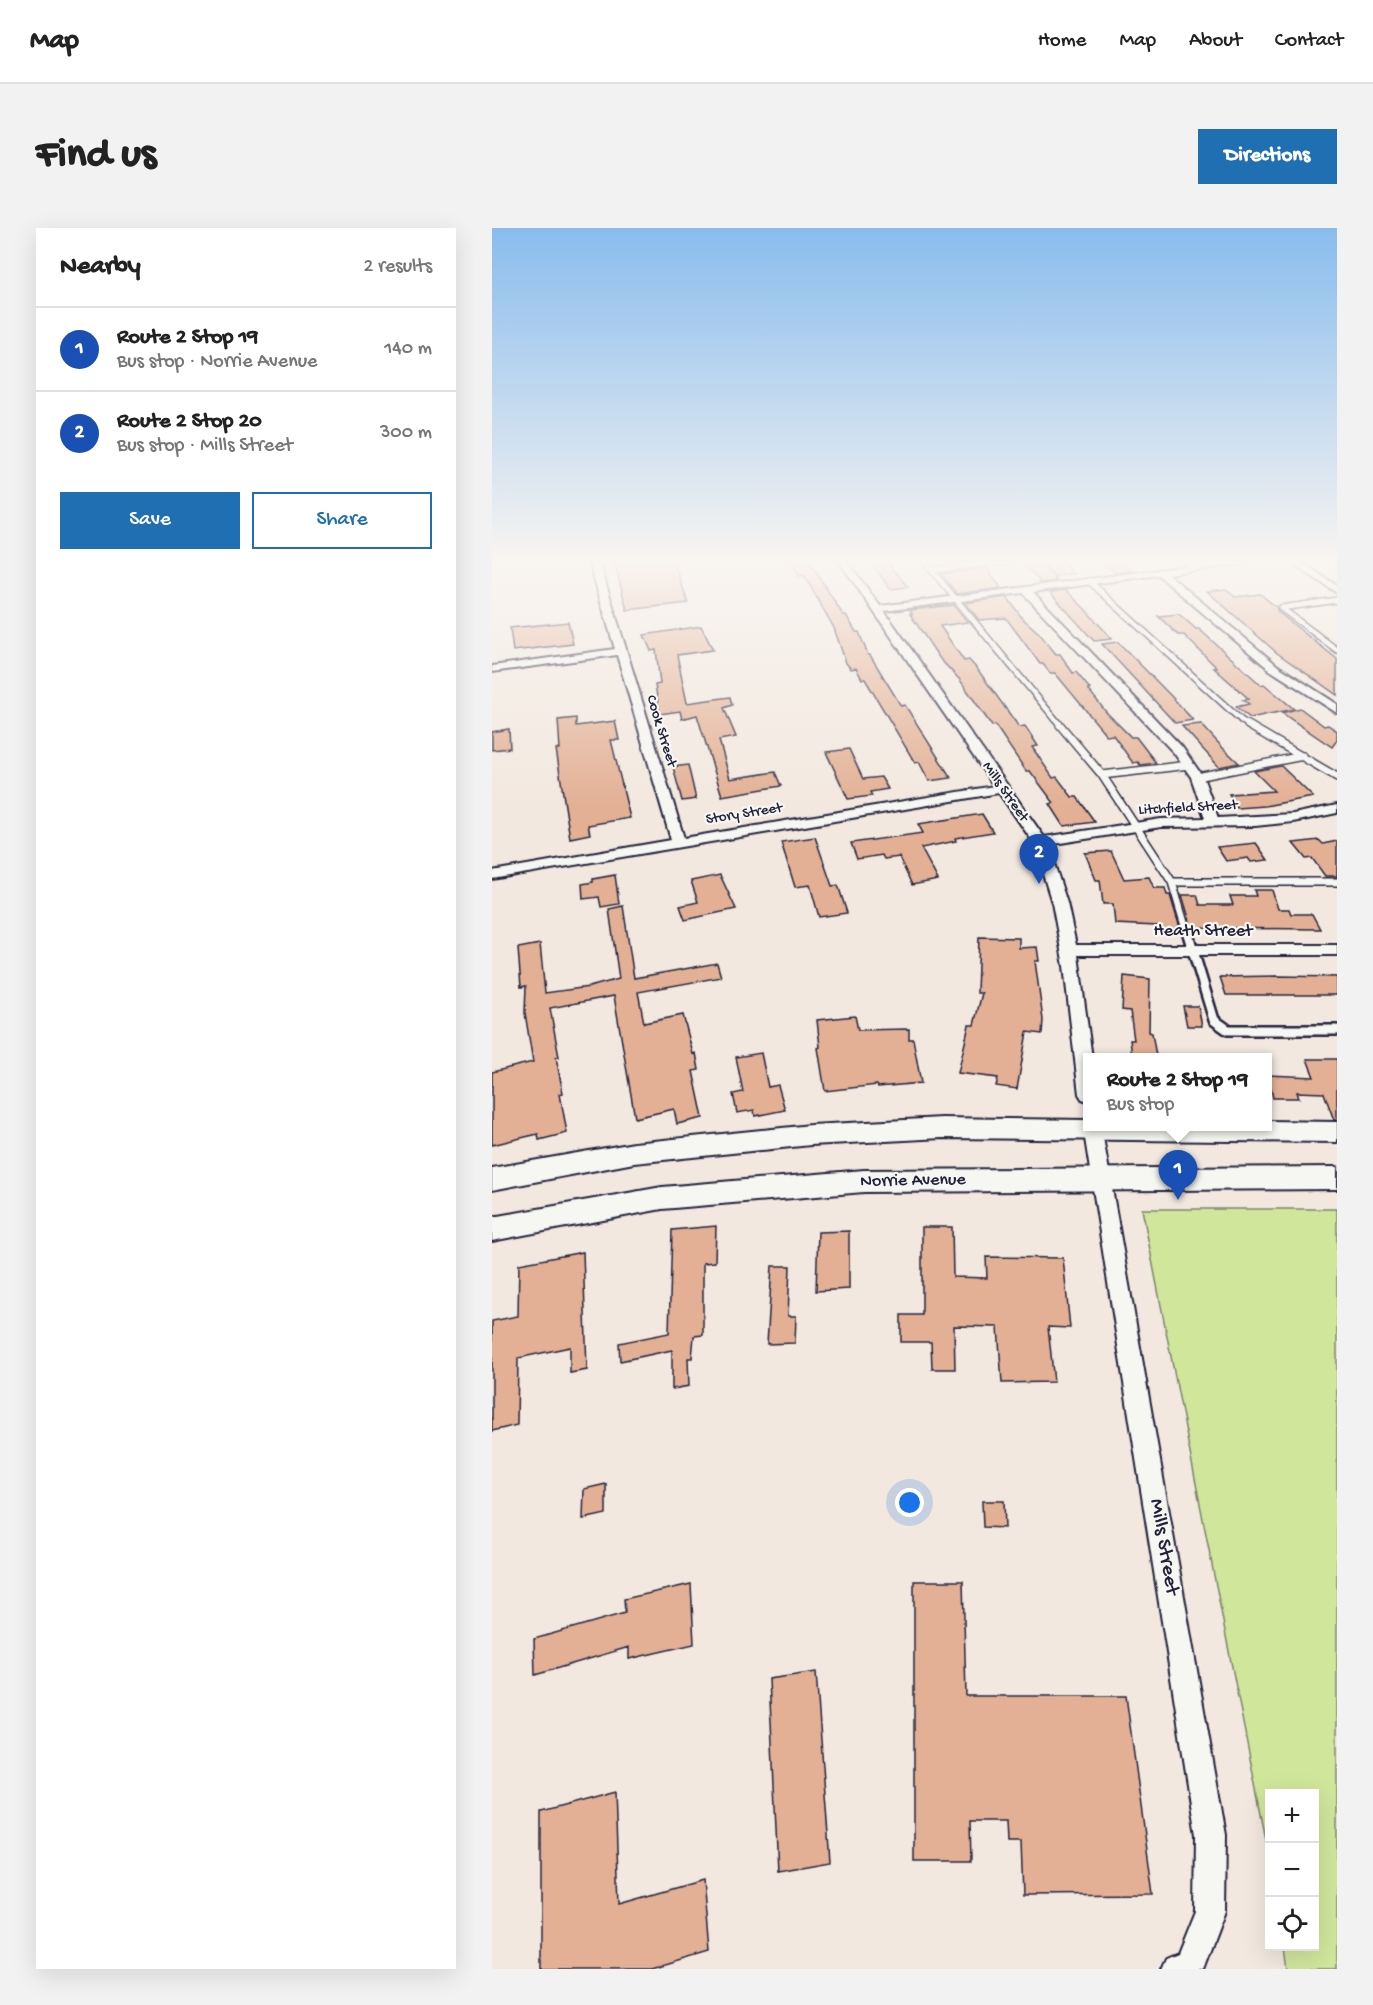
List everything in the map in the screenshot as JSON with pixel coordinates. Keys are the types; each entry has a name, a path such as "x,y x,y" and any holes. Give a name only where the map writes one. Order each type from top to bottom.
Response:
{"main road":[{"path":"492,1179 634,1153 811,1136 942,1128 1083,1128"},
{"path":"1272,1131 1337,1132"},
{"name":"Norrie Avenue","path":"492,1229 662,1198 864,1181 1337,1178"}],"street":[{"name":"Cook Street","path":"619,642 678,842"},
{"name":"Mills Street","path":"902,642 1040,842 1055,878 1069,950 1083,1056"},
{"path":"1076,642 1178,750 1197,777 1213,822"},
{"path":"1243,642 1274,668 1337,709"},
{"path":"492,669 622,651"},
{"name":"Story Street","path":"492,875 1003,788"},
{"name":"Litchfield Street","path":"1040,842 1136,826 1293,818 1337,809"},
{"name":"Heath Street","path":"1069,950 1337,950"},
{"name":"Mills Street","path":"1093,1131 1211,1835 1210,1911 1183,1967"}],"lane":[{"path":"992,642 1102,775 1172,882 1214,1020 1228,1030 1337,1029"},
{"path":"1156,642 1242,721 1337,777"},
{"path":"1197,777 1303,756"},
{"path":"1102,775 1189,765"},
{"path":"1172,882 1337,882"}],"green space":[{"path":"1142,1209 1337,1209 1337,1969 1288,1969 1286,1951 1319,1951 1319,1789 1265,1789 1265,1835"}],"building":[{"path":"512,642 573,644 513,651"},
{"path":"647,642 709,642 713,650 677,655 687,703 730,697 732,705 724,708 736,737 719,740 730,779 775,772 781,786 722,796 697,715 682,719 680,711 660,714 655,685 660,684 656,650 651,651"},
{"path":"839,642 863,642 868,655 901,706 905,705 951,778 929,781 919,762 915,763 865,679 862,679 856,668 851,669 846,663"},
{"path":"929,642 951,642 964,661 969,660 1019,727 1025,726 1038,746 1032,747 1053,778 1057,777 1072,797 1077,797 1095,822 1064,826 1050,804 1054,803 1030,771 1026,771 995,725 992,726 960,680 940,659"},
{"path":"1024,642 1046,642 1056,654 1060,654 1106,712 1131,737 1136,737 1156,763 1140,765 1138,762 1133,763 1113,735 1107,736 1055,673 1050,673 1043,664 1040,664"},
{"path":"1118,642 1193,720 1175,723 1102,644"},
{"path":"1191,642 1214,642 1261,685 1264,684 1294,709 1250,718 1236,707 1249,704 1243,700 1249,699 1214,668 1217,668"},
{"path":"1265,642 1316,642 1337,659 1337,695"},
{"path":"1300,708 1324,726 1328,725 1337,731 1337,740 1332,747 1282,713"},
{"path":"576,718 576,726 615,721 619,740 611,740 630,818 588,825 590,834 570,838 556,749 560,749 558,720"},
{"path":"1201,724 1239,763 1219,767 1182,726"},
{"path":"509,729 510,748 492,750 492,732"},
{"path":"849,749 863,779 881,777 888,789 870,792 872,796 848,799 826,752"},
{"path":"688,765 696,799 682,801 673,767"},
{"path":"1281,766 1313,797 1265,806 1237,808 1229,794 1274,791 1254,771"},
{"path":"982,814 993,832 955,838 956,841 921,848 938,880 912,885 899,857 884,859 882,855 857,859 851,843 923,833 918,824"},
{"path":"815,837 832,886 838,885 847,913 819,917 810,885 795,887 781,842"},
{"path":"1319,840 1323,844 1337,841 1337,876 1325,876 1312,858 1306,859 1293,843"},
{"path":"1256,843 1268,860 1251,862 1248,858 1226,861 1217,847"},
{"path":"1111,851 1124,879 1149,877 1154,888 1165,888 1167,895 1170,895 1180,928 1158,930 1157,926 1115,924 1113,904 1103,904 1100,880 1096,880 1085,853"},
{"path":"615,875 619,904 601,907 599,897 583,899 582,884 593,882 593,879"},
{"path":"720,875 736,909 685,920 680,906 698,902 691,881"},
{"path":"1254,890 1272,890 1278,909 1289,909 1291,914 1312,914 1320,929 1192,928 1182,895 1197,895 1200,905 1233,905 1230,896 1256,896"},
{"path":"623,906 634,978 717,963 721,977 638,992 644,1023 683,1015 693,1054 696,1053 699,1070 693,1071 703,1118 677,1124 674,1109 635,1118 614,996 550,1008 559,1057 556,1057 567,1133 539,1140 538,1134 492,1145 492,1072 533,1062 525,1013 526,986 521,987 518,948 540,944 545,993 589,987 619,979 609,909"},
{"path":"979,937 1019,938 1019,948 1037,947 1039,961 1035,961 1043,1020 1042,1034 1027,1032 1017,1089 996,1086 998,1078 958,1073 969,1025 974,1025 982,993 977,993"},
{"path":"1124,976 1150,979 1149,1032 1152,1033 1155,1053 1132,1053 1130,1040 1134,1040 1130,1011 1122,1010"},
{"path":"1220,977 1337,977 1337,995 1226,995"},
{"path":"1183,1006 1198,1006 1202,1026 1187,1026"},
{"path":"855,1016 858,1030 909,1029 909,1039 913,1039 921,1083 825,1091 818,1048 820,1047 817,1020"},
{"path":"761,1053 768,1087 778,1085 785,1110 755,1116 754,1110 737,1113 733,1094 743,1092 736,1057"},
{"path":"1307,1059 1337,1059 1337,1120 1334,1120 1324,1093 1297,1092 1299,1098 1273,1098 1272,1075 1314,1077"},
{"path":"716,1226 715,1262 703,1263 703,1335 694,1336 692,1358 688,1358 689,1386 672,1389 672,1350 620,1361 619,1343 669,1333 672,1230"},
{"path":"922,1227 952,1227 953,1277 987,1278 986,1257 1063,1258 1070,1328 1048,1327 1054,1382 1002,1383 998,1327 954,1326 955,1369 932,1369 931,1342 901,1342 901,1315 922,1315"},
{"path":"849,1231 849,1289 816,1291 818,1232"},
{"path":"583,1252 587,1370 570,1373 570,1347 518,1358 517,1425 492,1431 492,1321 518,1316 519,1264"},
{"path":"772,1266 790,1266 788,1316 796,1316 795,1343 767,1344"},
{"path":"606,1484 606,1514 583,1519 584,1489"},
{"path":"982,1501 1004,1501 1005,1528 983,1527"},
{"path":"914,1581 963,1581 966,1696 1126,1696 1153,1894 1023,1895 1021,1842 1007,1842 1006,1821 970,1821 971,1861 914,1861"},
{"path":"691,1584 694,1644 629,1659 629,1647 535,1675 534,1639 625,1613 624,1599"},
{"path":"816,1672 830,1862 778,1871 769,1679"},
{"path":"615,1792 619,1904 703,1880 709,1952 652,1969 541,1969 541,1812"}],"place":[{"name":"Route 2 Stop 20","path":"1039,884"},
{"name":"Route 2 Stop 19","path":"1178,1200"}]}
